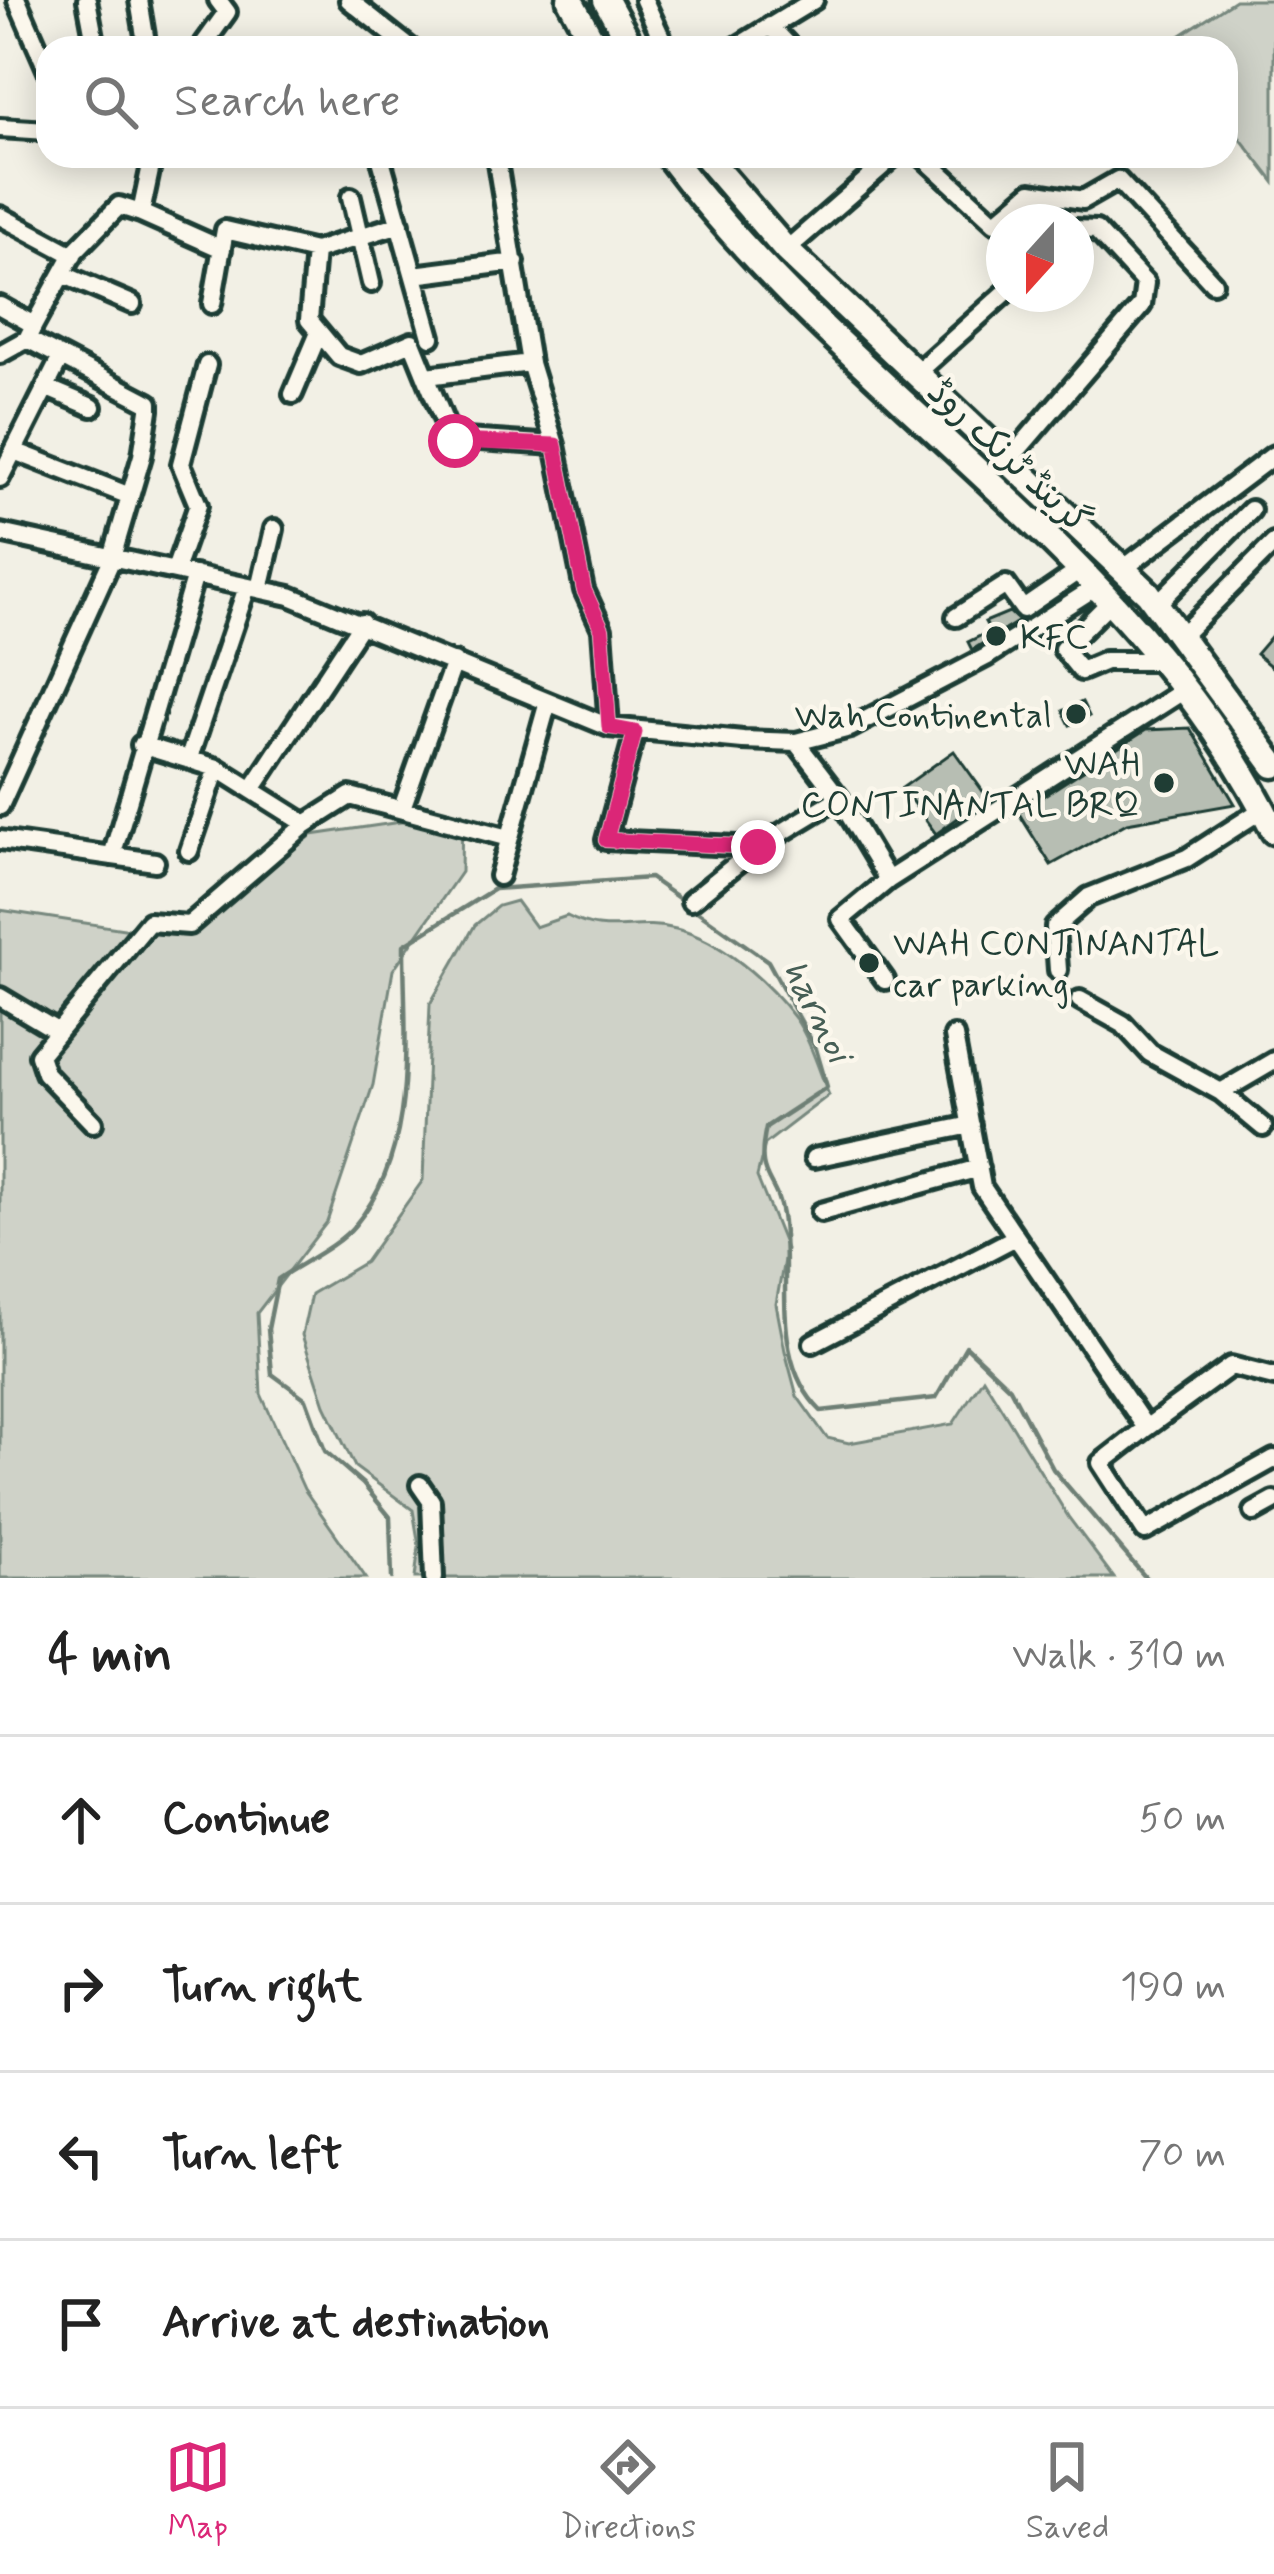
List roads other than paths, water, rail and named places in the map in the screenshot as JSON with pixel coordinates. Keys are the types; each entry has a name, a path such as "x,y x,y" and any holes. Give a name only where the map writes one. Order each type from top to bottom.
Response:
{"highway":[{"path":"570,0 590,36"},
{"path":"613,3 627,36"},
{"name":"گرینڈ ٹرنک روڈ","path":"679,168 749,255 831,339 1102,594 1183,691 1269,820"},
{"name":"گرینڈ ٹرنک روڈ","path":"715,168 786,250 1153,599 1274,765"},
{"path":"1102,594 1153,599"}],"street":[{"path":"17,0 36,43"},
{"path":"87,0 94,36"},
{"path":"140,0 145,36"},
{"path":"210,36 227,12 218,0"},
{"path":"644,0 660,36"},
{"path":"754,36 814,0"},
{"path":"357,2 396,36"},
{"path":"770,26 780,36"},
{"path":"0,128 36,130"},
{"path":"141,213 150,168"},
{"path":"384,168 431,337"},
{"path":"498,168 530,363 555,445 584,590 602,629 609,727"},
{"path":"786,250 880,168"},
{"path":"935,168 995,223 1031,191 1083,200 1118,180 1214,283"},
{"path":"351,197 371,283"},
{"path":"0,354 30,332 73,255 119,206 222,249"},
{"path":"0,215 73,255"},
{"path":"212,304 225,230 315,251 400,224"},
{"path":"1009,460 1142,304 1145,283 1094,230"},
{"path":"315,251 309,320 339,356 361,364 412,342 455,441 555,445"},
{"path":"414,275 515,262"},
{"path":"62,274 132,304"},
{"path":"0,306 60,358 149,403 111,561 0,806"},
{"path":"916,374 986,310"},
{"path":"292,394 318,335"},
{"path":"0,478 60,358"},
{"path":"427,376 530,363"},
{"path":"175,570 198,505 181,464 208,365"},
{"path":"46,388 92,407"},
{"path":"14,451 130,496"},
{"path":"1123,569 1274,455"},
{"path":"1153,599 1252,510"},
{"path":"189,758 274,529"},
{"path":"0,533 111,561 253,588 362,622 609,727 796,742 850,728 1102,594"},
{"path":"1182,635 1274,543"},
{"path":"112,856 141,745 195,575"},
{"path":"956,617 1006,586 1023,609 1102,594"},
{"path":"1102,594 1063,650 1081,671 1105,661 1160,661"},
{"path":"254,788 362,622"},
{"path":"402,808 454,662"},
{"path":"885,980 841,919 888,880 1183,691"},
{"path":"499,876 548,702"},
{"path":"635,732 606,840 758,847"},
{"path":"796,742 839,798 888,880"},
{"path":"141,745 217,767 306,824"},
{"path":"189,851 217,767"},
{"path":"93,1123 38,1061 57,1031 149,922 189,925 306,824 350,796 509,838"},
{"path":"692,901 758,847 839,798"},
{"path":"1058,970 1055,927 1076,905 1269,820"},
{"path":"0,840 155,862"},
{"path":"0,997 57,1031"},
{"path":"1080,1000 1123,1024 1150,1053 1221,1092 1263,1127"},
{"path":"955,1036 982,1187 1146,1428"},
{"path":"1221,1092 1274,1061"},
{"path":"814,1158 971,1125"},
{"path":"821,1212 979,1168"},
{"path":"813,1343 1014,1238"},
{"path":"1274,1377 1231,1366 1101,1463 1145,1531 1274,1459"},
{"path":"420,1485 431,1501 434,1578"},
{"path":"1254,1512 1274,1501"}],"waterway":[{"name":"harnoi","path":"392,1578 390,1517 363,1484 325,1451 306,1399 272,1374 268,1329 278,1279 329,1248 355,1225 390,1162 404,1091 404,945 494,889 650,878 768,961 816,1049 827,1087 766,1127 763,1145 764,1168 782,1215 788,1344 805,1391 821,1411 936,1398 966,1346 1010,1388 1053,1469 1146,1578"}],"place":[{"name":"KFC","path":"996,636"},
{"name":"Wah Continental","path":"1076,714"},
{"name":"WAH CONTINANTAL BRQ","path":"1164,783"},
{"name":"WAH CONTINANTAL car parking","path":"869,963"}]}
